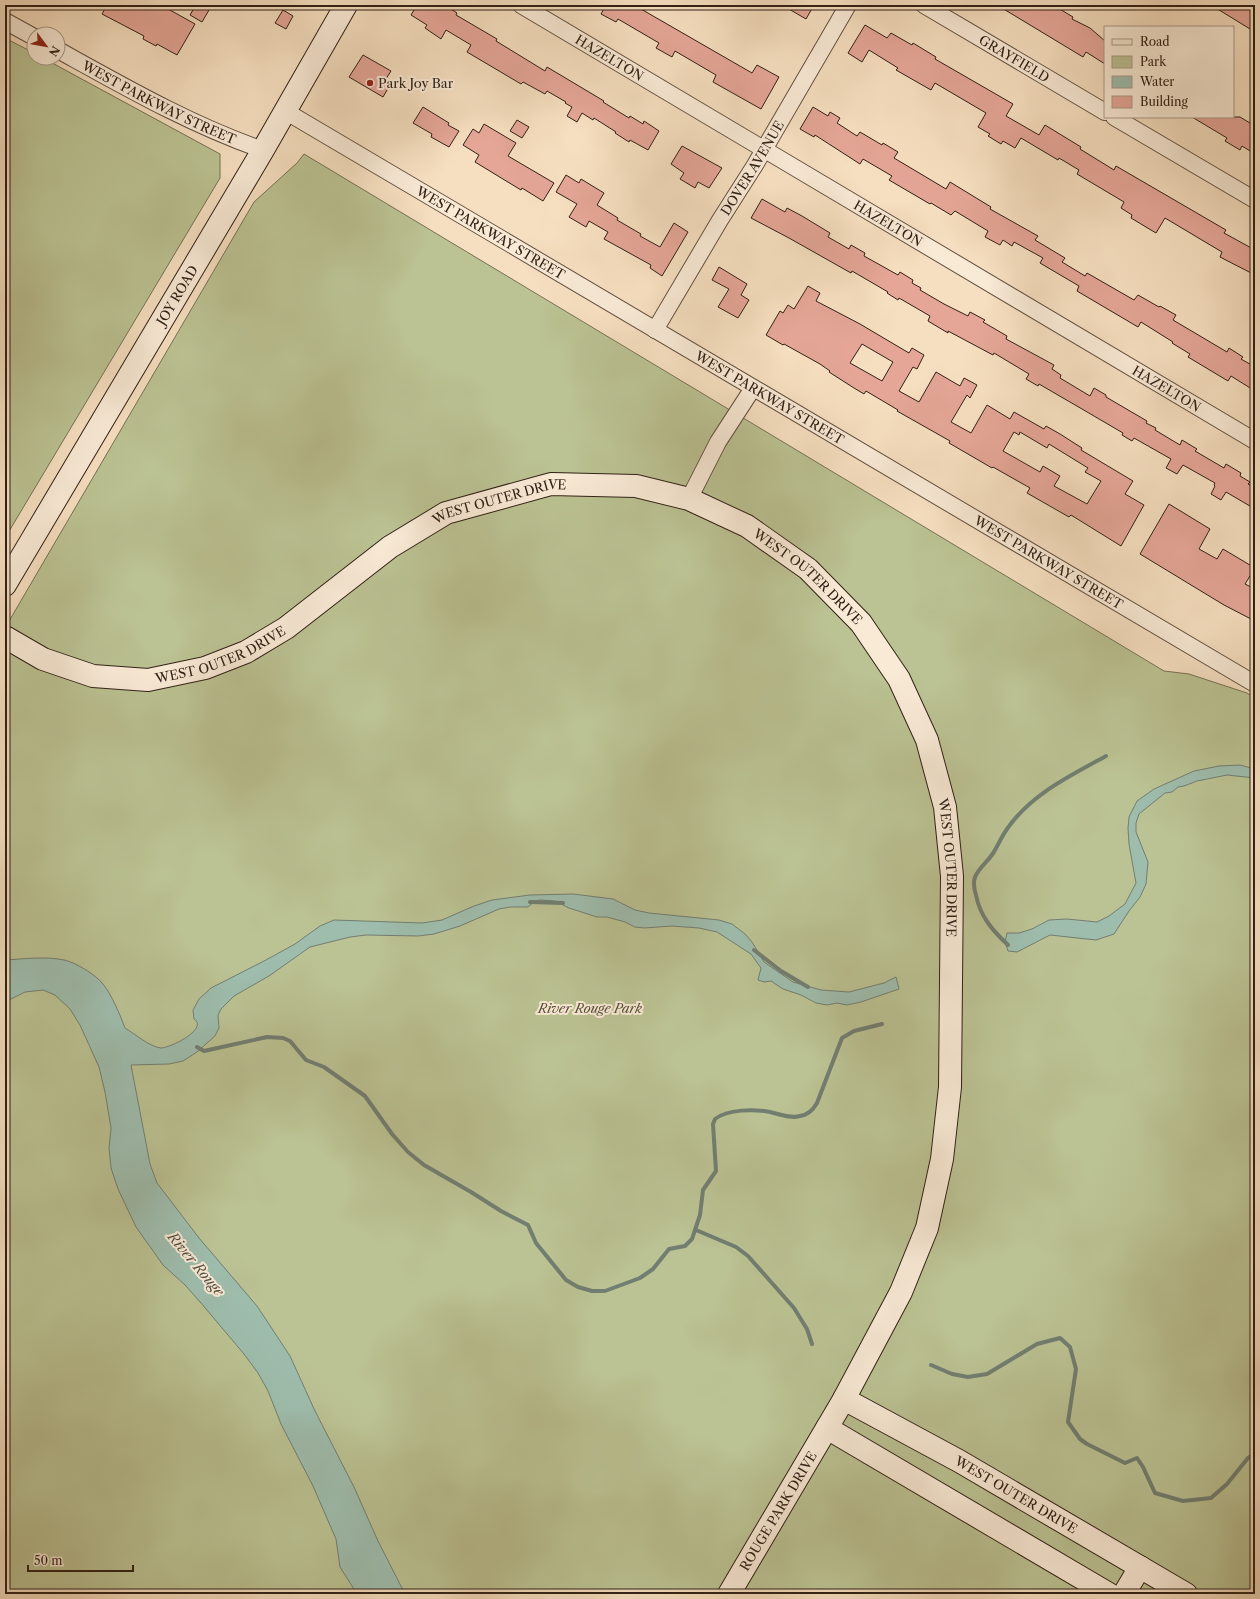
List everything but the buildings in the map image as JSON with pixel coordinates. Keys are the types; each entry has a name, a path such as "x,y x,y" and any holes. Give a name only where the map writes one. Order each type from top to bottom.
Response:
{"main road":[{"name":"JOY ROAD","path":"5,585 263,150 346,5"},
{"name":"WEST OUTER DRIVE","path":"5,637 44,659 93,676 148,680 204,668 246,652 286,628 390,547 446,513 552,484 636,486 689,499 747,526 808,569 861,624 899,679 927,740 945,807 952,876 950,1086 942,1159 927,1228 901,1292 827,1428"},
{"name":"WEST OUTER DRIVE","path":"844,1399 959,1461 1186,1594"},
{"name":"ROUGE PARK DRIVE","path":"729,1594 827,1428"},
{"path":"827,1428 1109,1594"},
{"path":"1124,1594 1140,1567"}],"street":[{"name":"HAZELTON","path":"520,5 1255,441"},
{"name":"DOVER AVENUE","path":"655,330 764,149 848,5"},
{"name":"GRAYFIELD","path":"924,5 1104,111"},
{"path":"5,21 26,33"},
{"name":"WEST PARKWAY STREET","path":"66,54 153,103 236,140 263,150"},
{"name":"WEST PARKWAY STREET","path":"285,111 1255,684"},
{"path":"1116,118 1255,200"},
{"path":"689,499 718,442 753,388"}],"green space":[{"path":"5,38 26,49 26,66 58,66 220,154 220,178 5,538"},
{"name":"River Rouge Park","path":"304,154 1164,671 1189,674 1247,693 1255,698 1255,1594 5,1594 5,628 254,202 297,163"}],"water":[{"path":"1240,765 1255,769 1255,778 1227,775 1197,781 1178,787 1172,792 1165,793 1139,814 1136,823 1136,832 1148,862 1146,884 1140,897 1114,934 1096,940 1050,935 1017,952 1008,951 1005,942 1007,933 1019,933 1032,929 1049,920 1067,919 1097,922 1109,916 1125,904 1136,883 1129,844 1128,828 1129,817 1137,801 1154,789 1194,771 1219,766"},
{"name":"River Rouge","path":"573,894 613,899 635,910 649,913 719,920 732,924 745,934 752,942 764,962 793,982 821,990 849,992 884,983 896,977 899,989 861,1002 847,1005 837,1003 827,1005 816,1003 801,995 783,989 771,981 764,982 758,980 761,968 751,954 717,932 699,928 672,926 644,928 635,927 625,922 607,917 597,917 569,908 555,901 540,900 535,901 528,907 510,907 499,909 460,926 434,934 418,936 366,935 350,937 310,947 269,976 234,996 221,1009 218,1015 219,1028 215,1036 197,1052 183,1061 169,1064 131,1065 150,1164 157,1183 199,1238 257,1306 290,1356 315,1411 354,1487 378,1541 405,1594 357,1594 340,1567 336,1539 313,1486 281,1424 268,1391 258,1373 201,1303 185,1285 163,1265 136,1227 118,1189 111,1168 109,1148 111,1128 105,1092 99,1067 80,1025 70,1009 55,995 43,990 25,992 5,1002 5,960 49,958 69,961 79,966 96,977 103,984 113,999 125,1028 147,1043 161,1048 172,1045 193,1033 197,1023 194,1019 193,1010 199,999 211,988 295,944 320,926 334,920 422,923 442,920 492,900 530,895"}],"waterway":[{"path":"1008,945 992,928 980,910 974,886 974,879 977,873 993,854 1007,829 1039,796 1065,779 1106,756"},
{"path":"530,902 563,903"},
{"path":"754,950 781,971 808,987"},
{"path":"197,1047 204,1051 267,1037 283,1038 290,1041 306,1060 324,1067 365,1096 392,1134 408,1152 424,1165 501,1211 528,1225 536,1243 566,1280 578,1287 592,1291 605,1291 640,1278 653,1269 669,1249 685,1246 692,1239 700,1215 703,1190 716,1171 713,1124 715,1119 727,1113 749,1110 764,1111 793,1117 808,1113 817,1103 842,1038 854,1031 882,1024"},
{"path":"696,1230 736,1247 748,1256 794,1308 807,1329 812,1344"},
{"path":"931,1365 952,1374 968,1377 987,1374 1037,1344 1060,1338 1070,1347 1076,1369 1068,1422 1080,1439 1125,1463 1137,1458 1143,1467 1155,1493 1183,1501 1211,1498 1227,1484 1248,1458 1255,1454"}],"place":[{"name":"Park Joy Bar","path":"370,83"}]}
